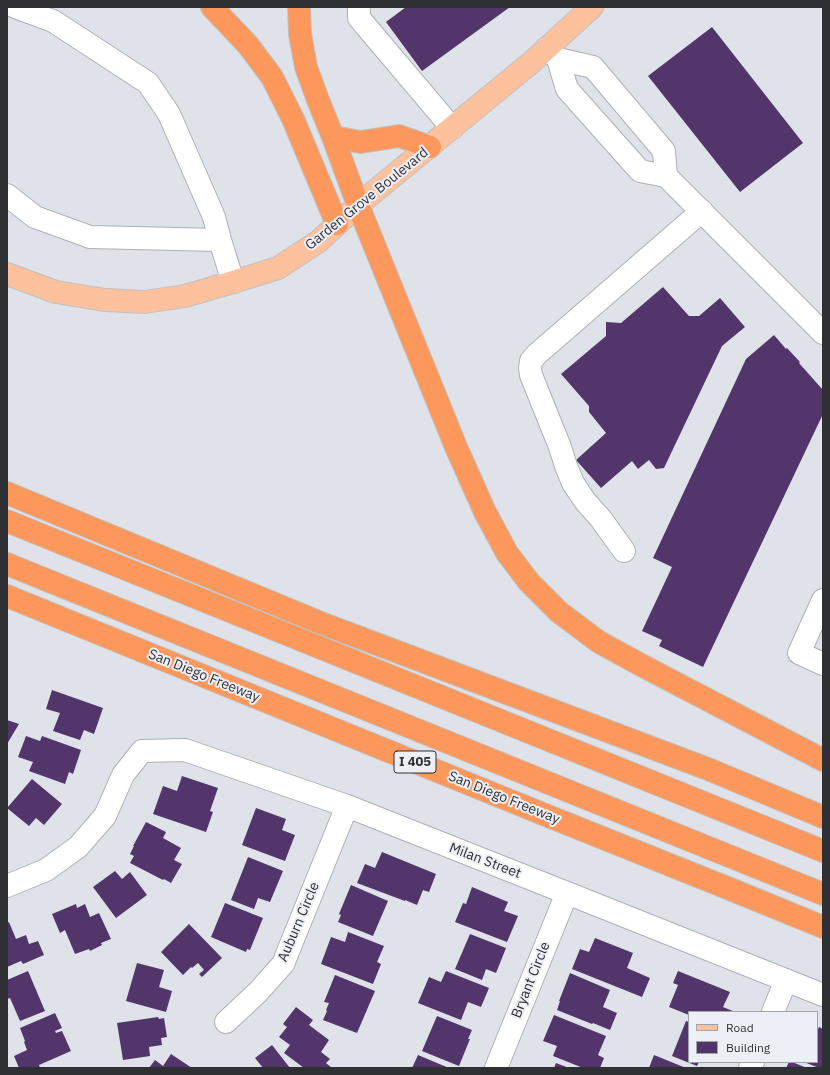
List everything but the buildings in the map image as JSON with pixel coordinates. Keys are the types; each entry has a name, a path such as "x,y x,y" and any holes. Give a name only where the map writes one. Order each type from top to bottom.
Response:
{"highway":[{"path":"212,7 248,45 272,77 293,119 337,224"},
{"path":"299,7 300,34 306,67 318,100 358,205 456,447 482,505 507,553 529,582 559,612 599,642 823,760"},
{"path":"333,138 361,142 399,136 430,147"},
{"path":"7,493 321,623 708,769 823,817"},
{"path":"7,521 823,851"},
{"path":"7,564 823,894"},
{"name":"San Diego Freeway","path":"7,596 823,927"}],"main road":[{"name":"Garden Grove Boulevard","path":"7,274 56,292 105,300 145,302 185,296 278,268 319,241 358,205 533,61 552,53 592,7"}],"street":[{"path":"15,7 53,22 148,83 170,114 214,217 233,282"},
{"path":"359,7 358,18 400,57 452,128"},
{"path":"552,53 593,67 664,151 666,176"},
{"path":"552,53 567,89 640,171 666,176 823,332"},
{"path":"7,195 35,218 90,237 220,240"},
{"path":"624,551 601,519 585,501 574,483 531,375 530,368 532,361 537,354 702,211"},
{"path":"823,600 799,653 823,664"},
{"name":"Milan Street","path":"7,886 46,870 78,847 106,816 123,775 142,751 185,750 346,806 823,995"},
{"name":"Auburn Circle","path":"226,1022 258,992 283,964 346,806"},
{"name":"Bryant Circle","path":"496,1068 566,892"},
{"path":"773,1011 786,980"}]}
